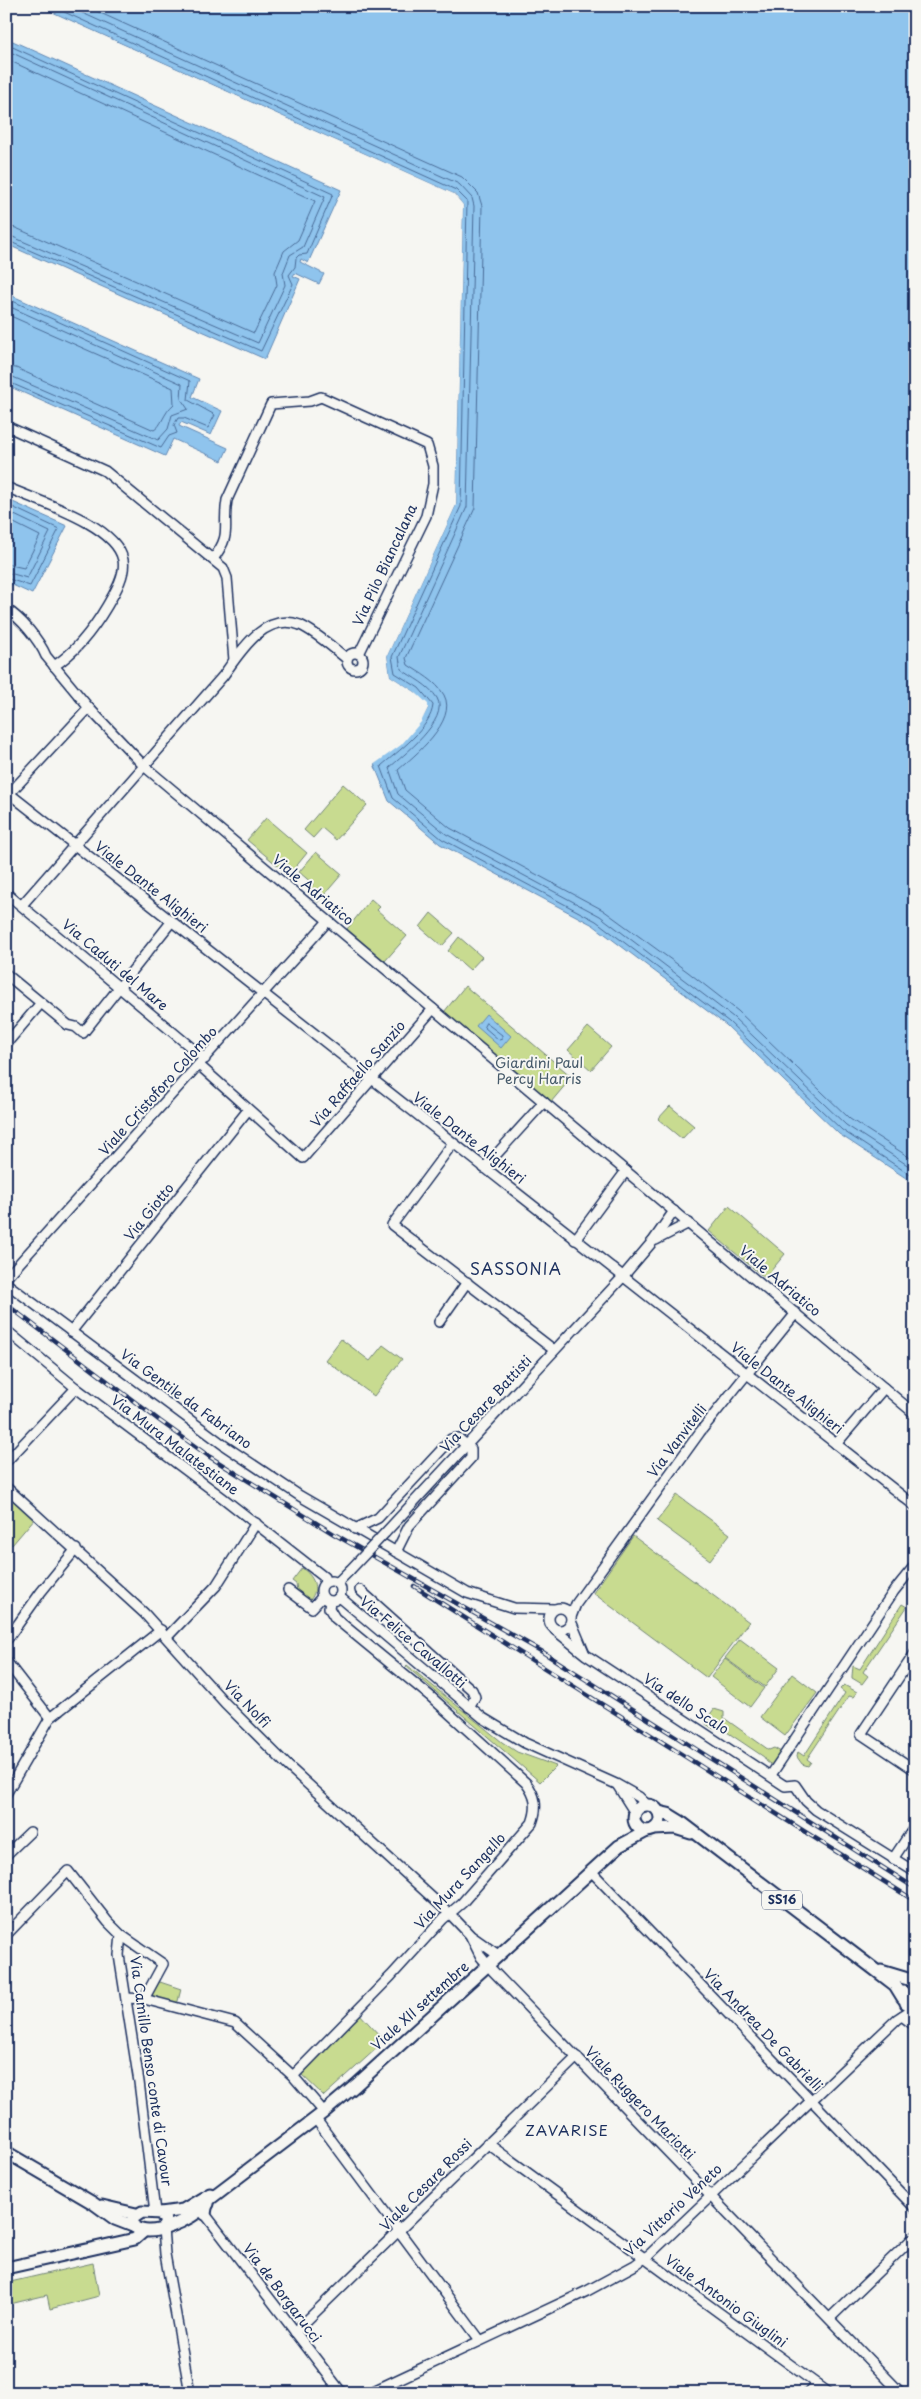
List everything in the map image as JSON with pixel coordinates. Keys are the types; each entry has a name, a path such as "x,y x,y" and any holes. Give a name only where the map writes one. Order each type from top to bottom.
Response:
{"main road":[{"path":"647,1805 654,1807 659,1812 668,1814 695,1834 675,1828 650,1830 637,1826 635,1816 640,1807 647,1805"},
{"path":"650,1830 660,1820 659,1812"},
{"name":"Viale XII settembre","path":"619,1846 635,1816"},
{"name":"Viale XII settembre","path":"136,2214 183,2210 233,2181 320,2115 619,1846 650,1830"},
{"name":"SS16","path":"695,1834 870,1966 895,1986 910,2004"},
{"name":"SS16","path":"870,1966 913,1980 903,1990 910,2004"},
{"path":"6,2152 93,2203 115,2219 144,2231"},
{"name":"Viale XII settembre","path":"6,2268 135,2239 144,2231 178,2224 204,2210 233,2181"},
{"path":"93,2203 136,2214 133,2218 133,2226"},
{"path":"158,2212 166,2222 163,2228"}],"street":[{"name":"Via Pilo Biancalana","path":"22,905 234,660 264,628 278,623 291,622 302,626 347,659 350,667 356,669 362,663 359,654 426,516 433,484 433,466 427,445 321,398 310,401 271,404 228,500 225,515 226,534 224,544 213,559"},
{"path":"6,426 104,470 223,568 227,578 234,660"},
{"path":"6,488 84,521 107,535 120,549 124,561 123,572 103,612 75,648 54,666"},
{"name":"Viale Adriatico","path":"6,609 15,615 42,647 46,656 89,708 144,766 915,1414"},
{"path":"347,659 353,653 359,654"},
{"path":"8,792 89,708"},
{"name":"Viale Dante Alighieri","path":"8,792 915,1506"},
{"name":"Via Caduti del Mare","path":"8,896 22,905 119,987 202,1062 248,1110 303,1158"},
{"path":"6,974 68,1025 76,1026 83,1033 172,921"},
{"name":"Viale Cristoforo Colombo","path":"7,1279 328,921"},
{"path":"6,1044 40,1003"},
{"name":"Via Raffaello Sanzio","path":"303,1158 434,1009"},
{"path":"484,1168 544,1102"},
{"name":"Via Giotto","path":"71,1332 248,1110"},
{"path":"452,1142 392,1225 554,1350"},
{"path":"575,1240 626,1171"},
{"name":"Via Cesare Battisti","path":"337,1582 623,1277 653,1241 674,1211"},
{"name":"Via Cesare Battisti","path":"653,1241 689,1223"},
{"name":"Via Gentile da Fabriano","path":"7,1279 71,1332 225,1446 300,1496 355,1529 467,1593 503,1606 528,1610 557,1608"},
{"path":"439,1322 467,1282"},
{"name":"Via Vanvitelli","path":"571,1619 576,1604 700,1432 796,1313"},
{"name":"Via Mura Malatestiane","path":"6,1330 76,1388 256,1523 324,1577 325,1582"},
{"path":"6,1462 76,1388"},
{"path":"836,1444 884,1388"},
{"path":"355,1529 378,1518 451,1440 458,1438 472,1452 470,1458 409,1526 396,1552"},
{"name":"Via Nolfi","path":"6,1487 76,1549 164,1634 225,1703 288,1766 450,1914 471,1936 498,1955"},
{"path":"6,1794 50,1718 164,1634 216,1586 256,1523"},
{"path":"6,1641 41,1592 76,1549"},
{"path":"771,1775 894,1591 915,1565"},
{"path":"288,1590 312,1608 330,1598 340,1588 337,1582 325,1582 321,1588 330,1598"},
{"name":"Via Felice Cavallotti","path":"360,1590 472,1690 475,1697 469,1707"},
{"name":"Via Vanvitelli","path":"557,1608 586,1590"},
{"name":"Via Felice Cavallotti","path":"330,1598 342,1599 469,1707 517,1738 616,1784 640,1797 647,1805"},
{"name":"Via Mura Sangallo","path":"293,2076 391,1976 443,1919 462,1903 532,1823 536,1812 532,1792 504,1762 455,1718 335,1618 329,1608 330,1598"},
{"path":"571,1619 567,1628 552,1627 548,1617 557,1608 567,1610 571,1619 586,1655"},
{"name":"Via Gentile da Fabriano","path":"528,1610 552,1627"},
{"name":"Via dello Scalo","path":"552,1627 586,1655 785,1786 795,1785 806,1801 816,1810 915,1872"},
{"path":"915,1653 861,1734 915,1770"},
{"path":"6,1661 50,1718"},
{"path":"616,1784 635,1816"},
{"path":"893,1859 915,1826"},
{"path":"6,1855 30,1832"},
{"path":"6,1935 68,1871 100,1913 121,1935 163,1964 144,1999"},
{"name":"Via Andrea De Gabrielli","path":"591,1871 915,2208"},
{"name":"Via Camillo Benso conte di Cavour","path":"121,1935 119,1955 158,2212"},
{"name":"Via Nolfi","path":"471,1936 487,1965"},
{"name":"Viale Ruggero Mariotti","path":"487,1965 830,2318 899,2392"},
{"path":"126,1998 144,1999 235,2023 293,2076 400,2230 480,2340"},
{"path":"910,2004 902,2016 915,2026"},
{"name":"Via Vittorio Veneto","path":"369,2393 587,2291 644,2259 811,2099 902,2016"},
{"name":"Viale Cesare Rossi","path":"295,2332 577,2057"},
{"name":"Viale Antonio Giuglini","path":"487,2143 829,2393"},
{"name":"Via de Borgarucci","path":"204,2210 342,2393"},
{"path":"163,2228 165,2254 190,2393"},
{"path":"830,2318 915,2236"},
{"path":"808,2393 817,2384"}],"green space":[{"path":"343,784 367,805 336,840 322,828 313,838 304,830"},
{"path":"266,818 307,853 289,875 247,840"},
{"path":"316,852 342,874 318,902 307,892 313,884 299,872"},
{"path":"371,899 380,907 377,910 407,936 385,961 347,929"},
{"path":"431,913 454,933 442,946 420,927"},
{"path":"459,937 482,957 470,970 448,951"},
{"name":"Giardini Paul Percy Harris","path":"465,986 572,1077 551,1102 444,1012"},
{"path":"588,1027 611,1047 591,1070 568,1050"},
{"path":"670,1106 694,1126 682,1139 658,1119"},
{"path":"729,1206 785,1254 765,1278 709,1231"},
{"path":"341,1339 370,1361 383,1345 402,1359 374,1396 325,1360"},
{"path":"6,1492 35,1518 12,1545 6,1541"},
{"path":"677,1495 730,1534 710,1560 657,1521"},
{"path":"633,1536 749,1622 707,1678 593,1593"},
{"path":"302,1568 314,1582 315,1591 310,1600 297,1591 296,1584 292,1581"},
{"path":"902,1604 907,1607 863,1672 868,1676 862,1684 852,1678 853,1666 860,1669"},
{"path":"740,1639 779,1668 765,1687 725,1658"},
{"path":"725,1659 764,1688 750,1707 711,1677"},
{"path":"407,1665 502,1742 517,1752 556,1766 540,1782"},
{"path":"792,1674 817,1693 785,1736 760,1717"},
{"path":"844,1685 857,1692 853,1697 849,1696 807,1759 811,1762 808,1766 802,1764 797,1757 798,1752 804,1756 845,1693 840,1689"},
{"path":"714,1709 724,1712 724,1718 769,1750 774,1748 781,1752 782,1756 772,1765 764,1757 718,1726 714,1729 706,1724 706,1720"},
{"path":"157,1981 181,1989 177,2005 155,1999 151,1996"},
{"path":"359,2013 381,2037 376,2041 377,2048 324,2096 300,2073"},
{"path":"93,2263 99,2296 50,2309 47,2295 6,2305 6,2283"}],"water":[{"path":"39,6 915,6 915,1184 839,1134 726,1025 593,925 440,844 389,801 374,764 411,732 428,708 415,692 390,676 387,656 456,505 463,205 454,194"},
{"path":"6,38 341,190 308,263 301,259 300,262 324,274 319,284 295,273 293,276 300,279 265,359 6,244"},
{"path":"6,293 199,379 192,397 222,411 211,435 181,422 179,426 228,448 222,461 173,439 165,456 6,385"},
{"path":"6,499 67,526 32,594 6,582"},
{"path":"486,1014 511,1036 501,1048 476,1026"}],"pier":[{"path":"37,6 454,194 463,205 456,505 387,656 390,676 415,692 428,704 428,708 421,722 401,745 372,766 373,762 399,743 419,721 425,708 414,694 388,678 384,656 454,505 461,206 453,197"}],"railway":[{"path":"6,1304 210,1457 334,1534 541,1651 915,1888"},
{"path":"414,1586 915,1901"}],"district":[{"name":"SASSONIA","path":"516,1269"},
{"name":"ZAVARISE","path":"567,2131"}]}
